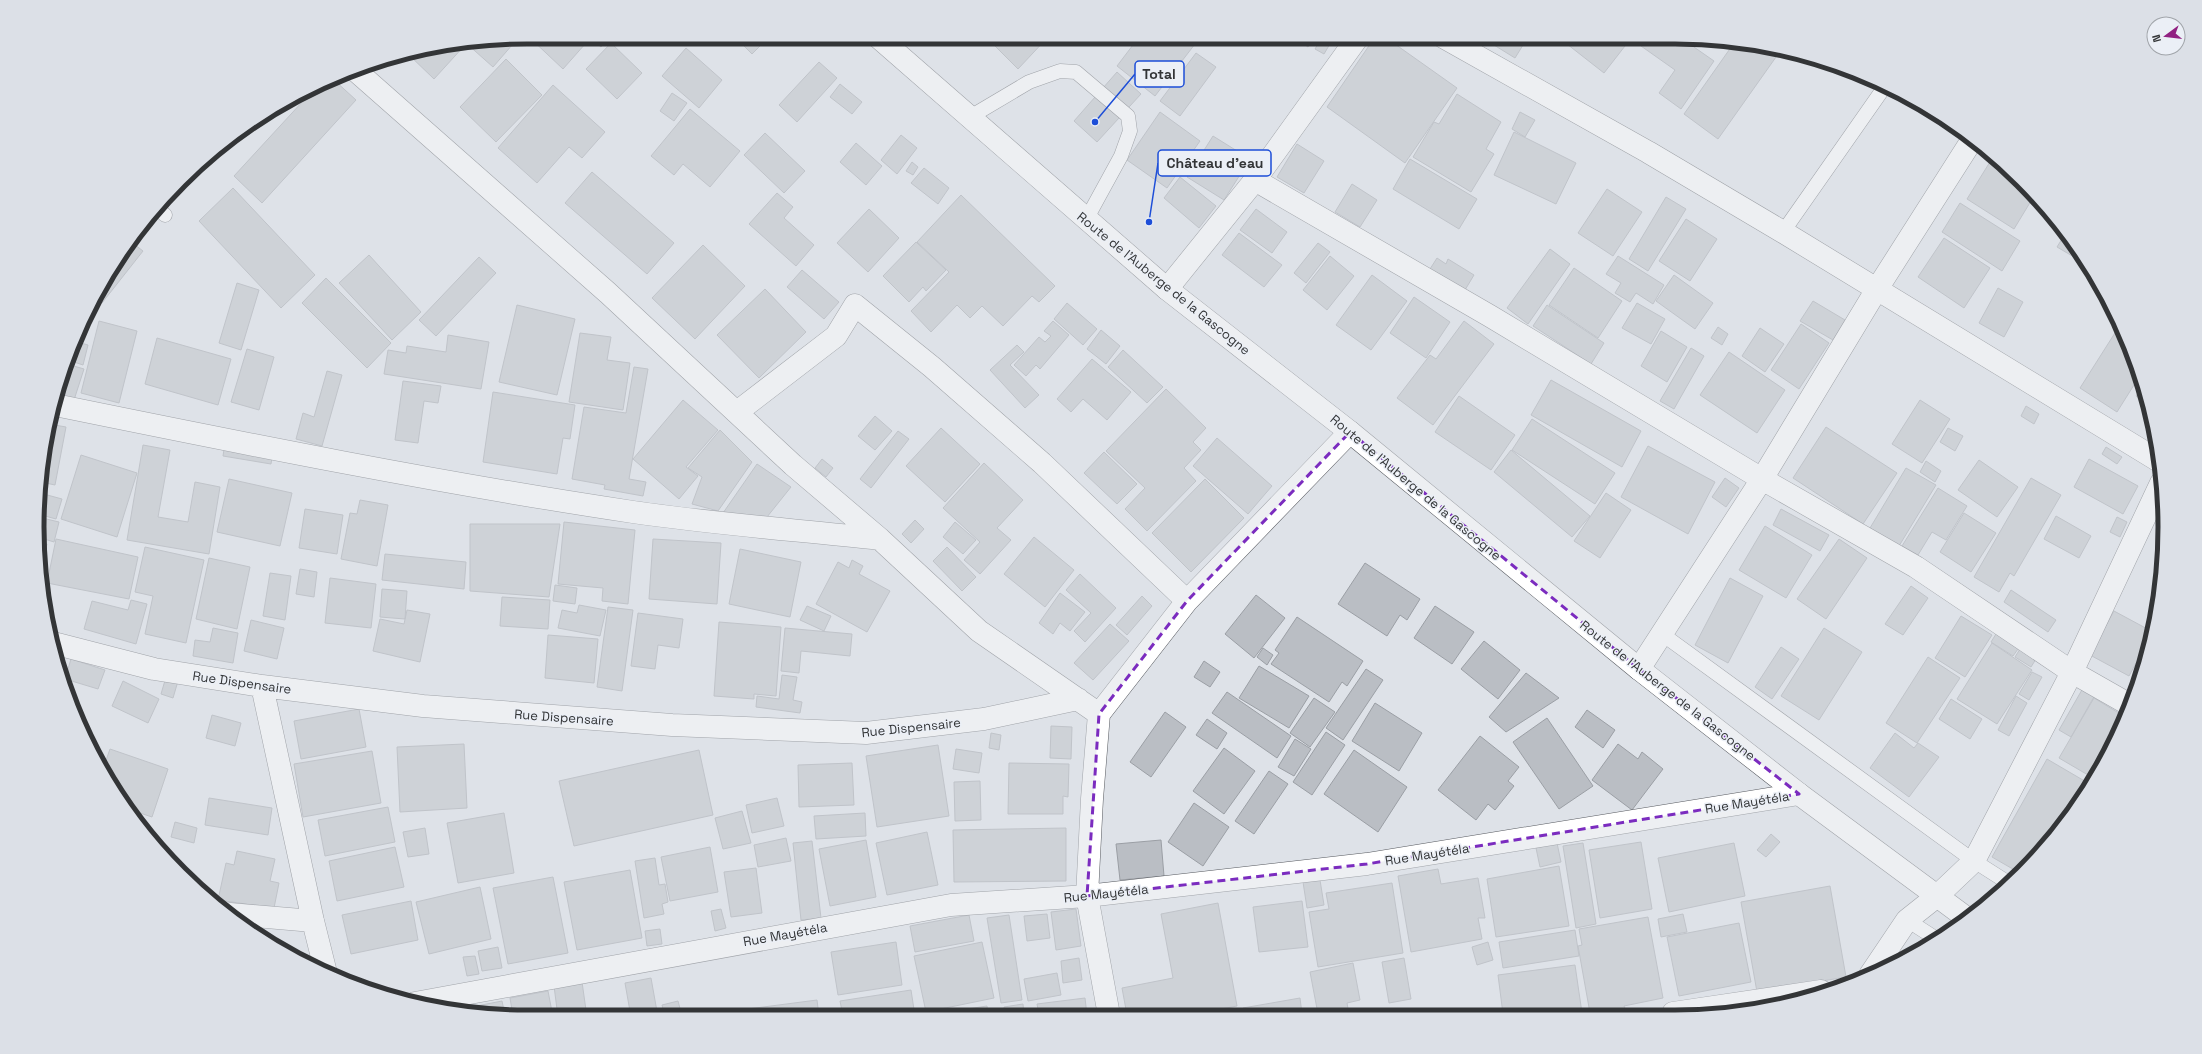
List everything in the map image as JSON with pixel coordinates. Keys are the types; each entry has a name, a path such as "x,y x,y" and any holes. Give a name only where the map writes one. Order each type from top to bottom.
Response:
{"street":[{"name":"Route de l'Auberge de la Gascogne","path":"886,44 1086,220 1167,288 1350,432 1639,669 1799,794 1962,915"},
{"path":"1167,288 1254,180 1353,44"},
{"path":"1455,44 1648,152 1783,232 2153,458"},
{"path":"360,74 608,293 793,465 880,539 979,631 1099,714"},
{"path":"1639,669 1762,479 1878,289 1969,144"},
{"path":"1254,180 1490,316 1762,479 1916,567 2072,672 2125,702"},
{"path":"737,412 836,336 855,305 932,367 1042,463 1187,601"},
{"path":"59,405 400,471 634,512 880,539"},
{"path":"1108,1010 1087,896 1092,799 1099,714 1187,601 1350,432"},
{"path":"1876,966 1907,920 1936,897 1974,861 2072,672 2157,492"},
{"name":"Rue Dispensaire","path":"60,651 154,669 262,686 439,707 672,725 866,733 984,719 1078,700"},
{"path":"262,686 324,965"},
{"name":"Rue Mayétéla","path":"430,1000 951,904 1087,896 1367,864 1799,794"},
{"path":"240,915 313,921"},
{"path":"1698,1009 1797,995"}],"lane":[{"path":"970,117 1029,82 1060,71 1076,72 1128,116 1130,131 1121,156 1086,220"},
{"path":"1783,232 1881,92"},
{"path":"1662,634 1974,861 2004,880"},
{"path":"1907,920 1932,936"}],"highlighted area":[{"path":"1350,432 1639,669 1799,794 1367,864 1087,896 1099,714 1187,601"}],"building":[{"path":"513,44 493,67 471,47"},
{"path":"536,44 585,44 563,69"},
{"path":"610,44 612,44 642,73 617,99 586,69"},
{"path":"742,44 762,44 752,54"},
{"path":"993,44 1041,44 1018,69"},
{"path":"1134,44 1195,44 1155,96 1117,66"},
{"path":"1318,44 1330,44 1324,54 1315,49"},
{"path":"1370,44 1395,44 1457,88 1405,163 1327,107"},
{"path":"1492,44 1524,44 1515,58"},
{"path":"1567,44 1627,44 1604,73"},
{"path":"1643,44 1690,44 1714,61 1681,109 1659,93 1675,70 1641,46"},
{"path":"1731,47 1778,55 1718,139 1684,114"},
{"path":"462,48 434,79 412,58"},
{"path":"686,48 722,80 699,108 662,76"},
{"path":"1196,53 1216,67 1180,116 1160,101"},
{"path":"506,59 542,95 496,142 460,107"},
{"path":"819,62 837,78 797,122 779,105"},
{"path":"1117,72 1141,94 1097,142 1074,121"},
{"path":"337,83 356,100 262,203 234,176 306,98"},
{"path":"840,84 862,102 852,114 830,97"},
{"path":"553,85 605,132 582,158 569,147 537,183 498,148"},
{"path":"672,93 687,103 674,121 660,111"},
{"path":"1457,94 1501,122 1486,149 1494,154 1471,192 1413,157 1434,122 1439,124"},
{"path":"690,109 740,151 710,187 683,164 674,175 651,156"},
{"path":"1160,112 1200,141 1167,188 1127,160"},
{"path":"1520,112 1535,120 1525,137 1512,129"},
{"path":"1514,132 1576,163 1556,204 1494,175"},
{"path":"765,133 805,171 784,193 744,155"},
{"path":"901,135 917,148 897,174 881,160"},
{"path":"1213,136 1250,159 1224,200 1187,177"},
{"path":"856,143 882,166 866,185 840,162"},
{"path":"1297,144 1324,161 1304,193 1277,177"},
{"path":"1410,159 1477,199 1459,229 1393,189"},
{"path":"912,162 918,167 913,175 906,171"},
{"path":"1990,162 2017,185 2031,201 2014,229 1967,199"},
{"path":"924,168 949,188 938,204 911,183"},
{"path":"592,172 674,243 647,274 565,203"},
{"path":"1180,177 1216,206 1199,228 1164,198"},
{"path":"1352,184 1377,200 1360,227 1335,212"},
{"path":"233,188 315,275 281,308 199,221"},
{"path":"1607,189 1642,212 1613,256 1578,233"},
{"path":"777,193 793,207 784,218 814,245 796,266 749,224"},
{"path":"961,195 1055,286 1039,302 1032,296 1003,326 982,306 970,318 957,305 931,332 911,311 949,272 917,242"},
{"path":"1666,197 1686,209 1648,271 1629,259"},
{"path":"1960,203 2020,241 2002,271 1942,232"},
{"path":"869,209 899,238 868,272 837,243"},
{"path":"1256,209 1287,232 1272,253 1240,230"},
{"path":"1686,219 1717,239 1690,281 1659,261"},
{"path":"1239,233 1282,265 1264,287 1222,255"},
{"path":"1944,238 1990,268 1964,308 1918,277"},
{"path":"2062,239 2077,259 2057,247"},
{"path":"916,242 946,270 926,291 923,287 909,302 883,276"},
{"path":"1318,243 1330,252 1306,283 1294,273"},
{"path":"135,245 143,251 102,303 100,301 109,285"},
{"path":"703,245 745,286 695,339 652,298"},
{"path":"1550,249 1570,264 1528,324 1507,308"},
{"path":"369,255 421,312 392,340 339,283"},
{"path":"1330,256 1354,276 1327,310 1303,290"},
{"path":"1618,256 1664,285 1653,304 1636,293 1630,302 1615,293 1621,283 1606,274"},
{"path":"479,257 496,273 436,336 419,320"},
{"path":"1437,258 1446,264 1448,259 1474,275 1465,290 1430,269"},
{"path":"1574,268 1622,301 1598,338 1549,305"},
{"path":"802,270 839,302 824,319 787,287"},
{"path":"1372,275 1407,301 1371,350 1336,325"},
{"path":"1674,275 1713,303 1695,329 1656,301"},
{"path":"326,278 391,343 367,368 302,303"},
{"path":"237,283 259,290 241,350 219,343"},
{"path":"1998,288 2023,302 2004,337 1979,323"},
{"path":"765,289 806,332 759,378 717,335"},
{"path":"1414,297 1450,322 1426,358 1390,333"},
{"path":"1813,301 1845,320 1833,340 1800,321"},
{"path":"1067,303 1097,329 1083,345 1054,319"},
{"path":"1637,303 1665,319 1651,344 1622,328"},
{"path":"517,305 575,319 557,395 499,382"},
{"path":"1547,305 1604,343 1591,364 1533,326"},
{"path":"99,321 137,331 119,403 81,393"},
{"path":"1053,321 1069,335 1040,369 1036,365 1026,376 1014,365 1039,337 1045,342 1051,336 1044,331"},
{"path":"1464,321 1494,344 1433,425 1397,398 1430,355 1436,359"},
{"path":"1801,324 1829,343 1799,389 1771,370"},
{"path":"1718,327 1728,334 1722,345 1711,338"},
{"path":"1760,328 1784,344 1765,372 1742,356"},
{"path":"1101,330 1120,346 1106,364 1087,349"},
{"path":"1661,331 1687,347 1667,382 1641,366"},
{"path":"2116,331 2136,383 2117,412 2080,388"},
{"path":"580,333 611,337 607,360 630,363 623,410 569,402"},
{"path":"448,335 489,342 481,389 384,374 388,350 406,353 407,346 446,352"},
{"path":"157,338 231,359 218,405 145,384"},
{"path":"81,343 88,345 83,365 74,362"},
{"path":"1017,345 1024,352 1010,365 1039,395 1025,408 990,370"},
{"path":"1691,348 1704,356 1674,409 1660,401"},
{"path":"247,349 274,357 259,410 231,402"},
{"path":"1123,350 1163,387 1147,403 1108,367"},
{"path":"1729,352 1785,390 1757,433 1700,395"},
{"path":"1092,359 1131,392 1107,420 1083,399 1071,412 1057,399"},
{"path":"72,366 84,369 74,400 62,396"},
{"path":"634,367 648,369 629,479 646,482 643,496 604,489 605,485 572,479 584,407 626,413"},
{"path":"327,371 342,375 322,446 296,439 303,413 314,417"},
{"path":"1551,380 1641,431 1622,467 1531,415"},
{"path":"403,381 441,386 438,403 424,401 418,443 395,440"},
{"path":"1166,389 1206,428 1193,442 1201,450 1184,468 1196,481 1147,531 1125,509 1145,488 1106,451"},
{"path":"493,392 575,405 570,439 563,438 557,474 483,462"},
{"path":"2139,392 2141,399 2136,396"},
{"path":"1459,396 1515,435 1491,470 1435,432"},
{"path":"683,400 718,430 686,467 698,476 679,499 633,459"},
{"path":"1920,400 1950,419 1922,463 1892,444"},
{"path":"2026,406 2039,414 2034,424 2021,416"},
{"path":"875,416 892,431 875,450 858,436"},
{"path":"1532,419 1615,473 1595,504 1512,450"},
{"path":"55,425 66,427 55,485 46,483"},
{"path":"1826,427 1897,473 1863,524 1793,478"},
{"path":"941,428 980,464 945,502 906,466"},
{"path":"1948,428 1963,436 1955,451 1940,442"},
{"path":"720,430 752,462 718,511 692,504 702,477 688,468"},
{"path":"898,431 909,439 871,488 860,479"},
{"path":"1217,438 1272,486 1248,514 1193,466"},
{"path":"225,443 273,451 271,464 223,456"},
{"path":"143,445 170,450 158,517 188,522 195,482 220,487 209,554 127,540"},
{"path":"1648,446 1715,482 1688,534 1621,497"},
{"path":"2106,447 2122,457 2117,464 2102,454"},
{"path":"1511,450 1590,516 1572,537 1494,472"},
{"path":"1104,452 1137,484 1117,504 1084,473"},
{"path":"81,455 137,473 117,537 61,519"},
{"path":"822,459 833,468 826,477 815,468"},
{"path":"2089,459 2138,486 2123,514 2074,487"},
{"path":"1979,460 2018,487 1997,517 1958,490"},
{"path":"1926,461 1941,471 1935,482 1920,472"},
{"path":"984,463 1023,500 997,528 1011,540 980,574 964,560 980,542 943,508"},
{"path":"757,464 791,487 767,517 723,513"},
{"path":"1906,468 1936,485 1899,546 1870,528"},
{"path":"1725,478 1739,488 1726,507 1712,497"},
{"path":"2031,478 2061,495 2014,576 2010,573 1999,592 1974,577"},
{"path":"229,479 292,493 280,546 217,532"},
{"path":"1205,479 1244,518 1191,572 1152,533"},
{"path":"1938,488 1967,506 1946,540 1932,532 1918,555 1902,546"},
{"path":"1606,493 1631,510 1600,558 1574,541"},
{"path":"45,494 62,499 56,519 44,516"},
{"path":"360,500 388,505 377,566 341,559 350,513 357,514"},
{"path":"305,509 343,515 337,554 299,548"},
{"path":"1781,509 1829,535 1820,551 1773,525"},
{"path":"1964,513 1996,533 1971,572 1940,552"},
{"path":"2056,516 2091,536 2079,558 2044,539"},
{"path":"2117,517 2127,522 2120,537 2110,532"},
{"path":"44,518 59,522 54,542 44,539"},
{"path":"915,520 924,529 911,543 902,534"},
{"path":"564,522 635,530 628,604 602,601 603,588 558,584"},
{"path":"955,522 976,540 963,554 943,537"},
{"path":"470,524 560,524 549,597 470,591"},
{"path":"1765,526 1812,555 1786,598 1739,570"},
{"path":"1034,537 1074,570 1045,607 1004,574"},
{"path":"56,539 138,557 129,599 47,582"},
{"path":"653,539 721,543 717,604 649,599"},
{"path":"1839,539 1867,558 1826,619 1797,599"},
{"path":"45,543 47,544 45,552"},
{"path":"145,547 204,560 186,643 145,634 153,596 135,592"},
{"path":"947,547 976,577 962,591 933,561"},
{"path":"740,549 801,562 790,617 729,604"},
{"path":"385,554 466,562 464,589 382,580"},
{"path":"209,558 250,567 237,629 196,619"},
{"path":"852,560 863,566 859,574 890,591 867,632 816,604 838,562 849,568"},
{"path":"1365,563 1420,599 1407,620 1400,615 1387,636 1338,604"},
{"path":"300,569 317,572 314,597 296,594"},
{"path":"270,573 291,576 285,620 263,616"},
{"path":"1080,574 1116,608 1085,642 1074,631 1091,613 1066,590"},
{"path":"330,578 376,584 371,628 325,623"},
{"path":"1730,578 1763,596 1728,663 1695,645"},
{"path":"555,585 577,588 575,604 553,601"},
{"path":"1911,586 1928,598 1903,635 1885,624"},
{"path":"382,589 407,591 405,619 380,617"},
{"path":"2011,590 2056,620 2048,632 2004,602"},
{"path":"1060,593 1085,612 1070,631 1060,623 1053,634 1039,623"},
{"path":"1256,595 1285,618 1254,658 1225,634"},
{"path":"1142,596 1152,606 1127,635 1116,625"},
{"path":"502,597 550,600 548,629 500,626"},
{"path":"131,600 147,604 136,644 84,629 92,601 128,610"},
{"path":"579,605 606,610 600,636 558,628 562,610 577,613"},
{"path":"807,606 831,616 824,631 800,620"},
{"path":"1435,606 1474,632 1452,664 1414,638"},
{"path":"608,607 633,610 622,691 597,687"},
{"path":"407,610 430,614 420,662 373,651 380,619 404,624"},
{"path":"2114,611 2147,629 2142,652 2129,676 2090,655"},
{"path":"638,613 683,619 679,648 658,645 655,669 631,666"},
{"path":"1961,616 1992,635 1965,677 1935,658"},
{"path":"1297,617 1363,661 1347,686 1342,682 1329,702 1271,664 1279,653 1275,650"},
{"path":"251,620 284,628 277,659 244,651"},
{"path":"719,622 781,627 776,696 754,694 754,699 714,696"},
{"path":"1110,624 1129,641 1093,680 1074,663"},
{"path":"213,628 238,633 233,663 193,656 195,640 210,642"},
{"path":"785,628 852,634 850,656 801,651 799,673 781,671"},
{"path":"1824,628 1862,652 1819,720 1781,696"},
{"path":"1996,634 2018,649 2013,656 1991,642"},
{"path":"548,635 598,639 594,683 545,678"},
{"path":"1484,641 1520,670 1498,699 1461,669"},
{"path":"1992,643 2032,670 1997,724 1957,699"},
{"path":"1781,647 1799,659 1772,699 1755,687"},
{"path":"1263,648 1273,655 1267,665 1257,657"},
{"path":"2020,649 2036,659 2031,667 2015,657"},
{"path":"1928,657 1960,678 1917,743 1886,723"},
{"path":"71,659 105,670 98,689 69,680 67,673"},
{"path":"1204,661 1220,672 1210,687 1194,677"},
{"path":"1259,666 1309,696 1289,728 1239,698"},
{"path":"1366,669 1383,680 1343,740 1326,728"},
{"path":"2032,672 2042,677 2029,700 2019,694"},
{"path":"1526,673 1559,698 1506,732 1489,717"},
{"path":"782,675 797,677 793,700 802,702 800,713 756,707 757,696 779,699"},
{"path":"166,677 178,681 173,698 161,694"},
{"path":"123,681 159,699 148,723 112,706"},
{"path":"2083,688 2095,695 2071,737 2059,730"},
{"path":"1227,692 1291,736 1277,758 1212,713"},
{"path":"2016,696 2027,703 2009,736 1998,730"},
{"path":"1314,698 1335,712 1310,747 1290,733"},
{"path":"2094,698 2120,714 2111,735 2088,775 2059,758"},
{"path":"1951,699 1982,719 1970,739 1939,719"},
{"path":"1375,703 1422,733 1399,771 1352,741"},
{"path":"359,709 366,747 301,759 294,721"},
{"path":"1587,710 1615,730 1603,748 1575,727"},
{"path":"1165,712 1186,727 1151,777 1130,762"},
{"path":"212,715 241,723 235,746 206,738"},
{"path":"1547,718 1593,786 1559,809 1513,742"},
{"path":"1207,719 1227,733 1217,749 1196,735"},
{"path":"1051,726 1072,727 1071,759 1050,758"},
{"path":"1326,732 1345,745 1312,795 1293,782"},
{"path":"991,733 1001,735 999,750 989,748"},
{"path":"1895,733 1914,748 1918,743 1939,757 1909,797 1870,768"},
{"path":"1480,736 1519,767 1508,781 1514,786 1495,810 1488,804 1476,820 1438,790"},
{"path":"1295,739 1311,749 1294,776 1278,767"},
{"path":"464,744 467,808 400,812 397,747"},
{"path":"1618,744 1638,759 1642,752 1663,769 1632,810 1592,780"},
{"path":"938,745 949,816 877,827 866,756"},
{"path":"1224,748 1255,771 1224,814 1193,791"},
{"path":"110,749 168,769 152,817 138,812 125,795 106,762"},
{"path":"956,749 982,753 979,773 953,769"},
{"path":"699,750 713,815 574,846 559,781"},
{"path":"1354,750 1407,787 1378,832 1324,794"},
{"path":"372,751 381,803 303,817 294,764"},
{"path":"2047,759 2085,781 2058,821 2015,870 1992,857"},
{"path":"852,763 854,805 799,807 798,765"},
{"path":"1009,763 1069,764 1068,797 1063,796 1063,814 1008,814"},
{"path":"1269,771 1288,784 1254,834 1235,821"},
{"path":"980,781 981,820 955,821 954,782"},
{"path":"209,798 272,808 268,835 205,825"},
{"path":"777,798 784,826 752,833 746,805"},
{"path":"1194,803 1229,827 1203,866 1168,842"},
{"path":"388,807 395,842 325,856 318,820"},
{"path":"742,811 751,843 723,849 715,818"},
{"path":"504,813 514,873 458,883 447,823"},
{"path":"865,813 866,836 816,839 814,816"},
{"path":"175,822 197,828 194,843 171,837"},
{"path":"425,828 429,854 408,857 403,832"},
{"path":"1066,828 1066,881 954,882 953,830"},
{"path":"927,832 938,885 887,895 876,843"},
{"path":"1771,834 1780,842 1766,857 1757,850"},
{"path":"786,838 791,861 758,867 754,845"},
{"path":"866,840 876,897 830,906 819,849"},
{"path":"1161,840 1164,876 1120,880 1116,844"},
{"path":"812,841 821,918 801,920 793,843"},
{"path":"1641,842 1652,909 1600,918 1589,850"},
{"path":"1557,843 1561,862 1540,867 1536,848"},
{"path":"1583,843 1596,924 1576,928 1563,846"},
{"path":"1734,843 1745,896 1669,912 1658,858"},
{"path":"395,847 404,887 337,901 329,861"},
{"path":"710,847 718,892 670,901 661,857"},
{"path":"237,851 275,859 270,881 279,883 274,908 222,901 218,898 226,863 234,865"},
{"path":"655,858 659,885 665,884 668,902 662,904 664,914 644,918 635,861"},
{"path":"1559,866 1569,926 1496,937 1487,879"},
{"path":"756,868 762,913 731,917 724,872"},
{"path":"1438,869 1441,884 1478,878 1485,918 1478,918 1482,939 1411,952 1398,876"},
{"path":"630,870 642,938 577,950 564,882"},
{"path":"553,877 568,953 508,964 493,888"},
{"path":"1320,880 1324,905 1307,908 1303,882"},
{"path":"1392,883 1403,953 1318,967 1309,912 1329,909 1326,893"},
{"path":"1830,886 1846,977 1757,992 1741,902"},
{"path":"480,887 491,939 429,954 416,902"},
{"path":"411,901 418,940 351,954 342,915"},
{"path":"1302,901 1308,947 1259,952 1253,907"},
{"path":"1218,903 1237,1006 1216,1010 1126,1010 1122,988 1173,978 1161,914"},
{"path":"721,909 726,928 715,931 711,911"},
{"path":"1076,909 1081,946 1056,950 1051,912"},
{"path":"1047,914 1050,938 1027,941 1024,916"},
{"path":"1683,914 1687,932 1661,937 1658,919"},
{"path":"969,915 974,941 915,952 910,926"},
{"path":"1009,915 1022,1000 1001,1003 987,918"},
{"path":"1648,917 1663,998 1624,1006 1626,1010 1589,1010 1578,946 1582,945 1579,929"},
{"path":"1739,923 1751,982 1679,996 1667,937"},
{"path":"660,929 662,944 647,946 645,931"},
{"path":"1575,930 1579,956 1503,968 1499,942"},
{"path":"896,942 902,985 838,995 831,952"},
{"path":"982,942 994,998 936,1010 926,1010 914,956"},
{"path":"1488,942 1493,960 1477,965 1472,947"},
{"path":"498,947 502,968 482,971 478,951"},
{"path":"475,956 479,974 467,976 463,957"},
{"path":"1079,958 1082,980 1063,983 1061,961"},
{"path":"1404,958 1411,999 1389,1003 1382,962"},
{"path":"1353,963 1360,1000 1347,1003 1348,1010 1317,1010 1310,972"},
{"path":"1575,965 1582,1010 1502,1010 1498,975"},
{"path":"1057,973 1061,995 1028,1001 1024,979"},
{"path":"651,978 657,1010 630,1010 625,983"},
{"path":"582,982 586,1010 557,1010 554,986"},
{"path":"911,990 914,1010 842,1010 840,1001"},
{"path":"548,991 552,1010 512,1010 510,998"},
{"path":"1085,998 1086,1010 1038,1010 1037,1004"},
{"path":"1300,998 1302,1010 1243,1010 1243,1008"},
{"path":"817,1000 818,1010 748,1010"},
{"path":"502,1001 504,1009 495,1009 472,1007"},
{"path":"678,1001 680,1010 663,1010 662,1005"},
{"path":"1023,1004 1024,1010 1004,1010 1004,1007"},
{"path":"987,1006 987,1010 961,1010"}],"place":[{"name":"Total","path":"1095,122"},
{"name":"Château d'eau","path":"1149,222"}]}
